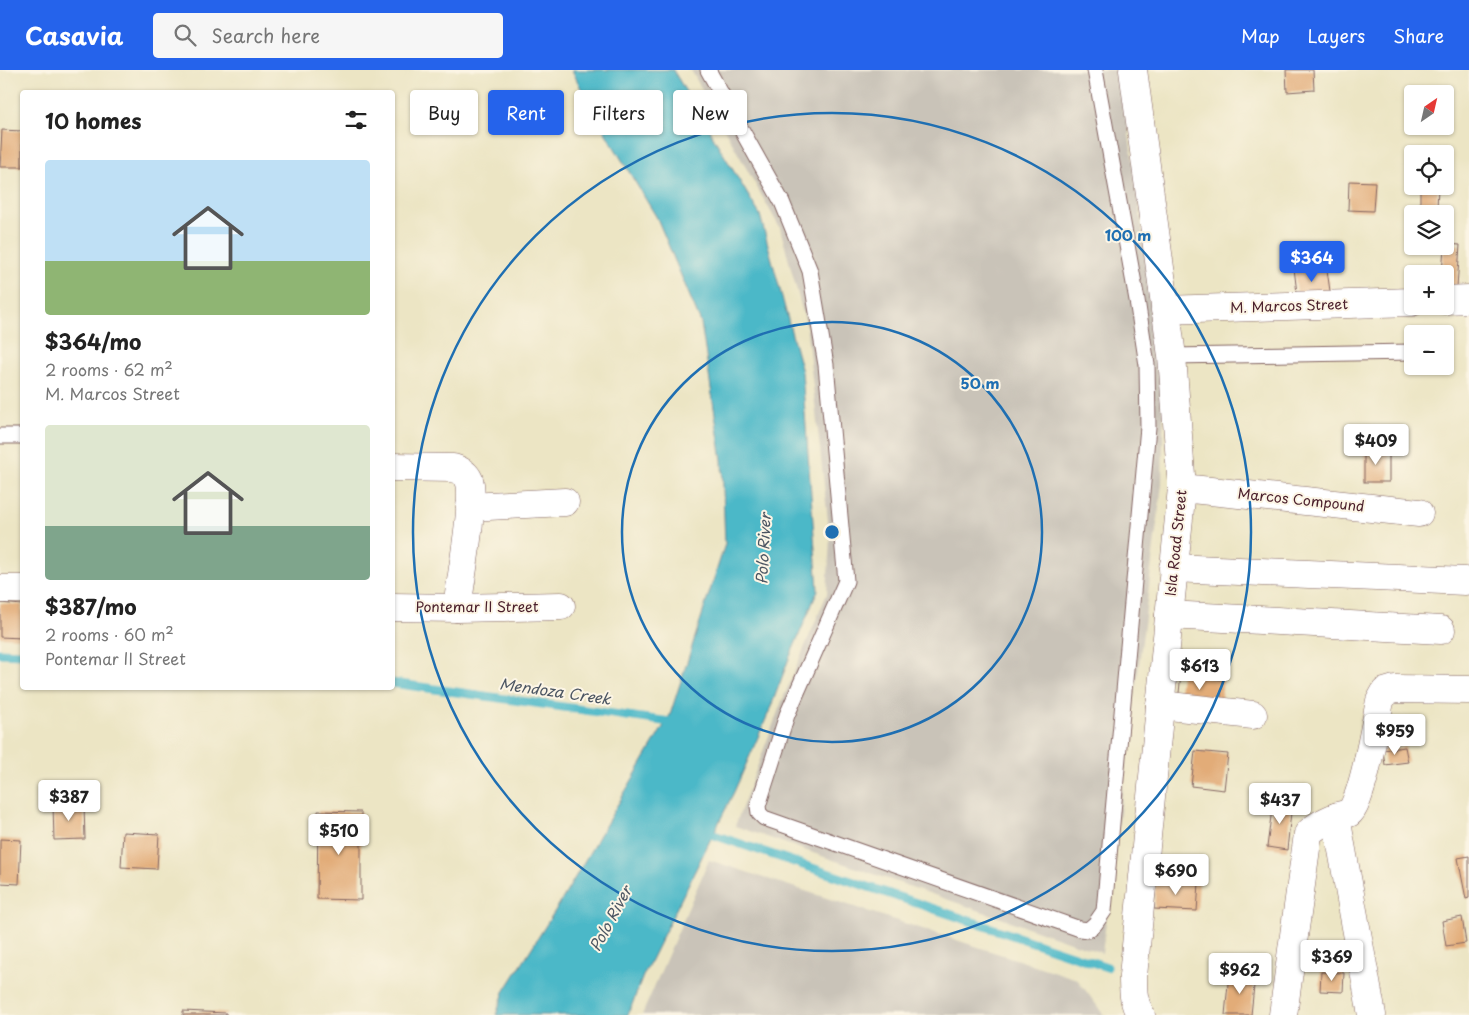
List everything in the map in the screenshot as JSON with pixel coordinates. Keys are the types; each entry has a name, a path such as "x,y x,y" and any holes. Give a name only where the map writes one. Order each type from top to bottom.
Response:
{"street":[{"name":"Isla Road Street","path":"1133,70 1172,356 1182,488 1133,976 1133,994 1141,1015"},
{"path":"1454,300 1469,299"},
{"name":"M. Marcos Street","path":"1165,310 1404,302"},
{"path":"395,467 453,468 460,470 469,480 470,507 457,608"},
{"name":"Marcos Compound","path":"1182,488 1419,512"},
{"path":"470,507 565,502"},
{"path":"1174,568 1465,581"},
{"path":"0,589 20,589"},
{"name":"Pontemar II Street","path":"395,607 561,606"},
{"path":"1169,615 1441,630"},
{"path":"1283,1015 1308,834 1312,829 1349,812 1355,805 1380,701 1385,692 1395,688 1469,690"},
{"path":"1160,705 1254,715"},
{"path":"1336,817 1372,1015"}],"lane":[{"path":"708,70 782,202 810,271 826,365 846,581 787,715 758,806 759,814 764,818 820,838 1080,929 1088,930 1104,911 1148,427 1147,365 1095,70"},
{"path":"1172,356 1404,352"},
{"path":"0,436 20,436"}],"shaded area":[{"path":"691,70 1120,70 1164,385 1162,484 1102,953 735,826 782,701 827,594 830,538 806,324 780,228 728,135 747,135 747,90 702,90"},
{"path":"709,860 1077,979 1104,1015 642,1015"}],"water":[{"name":"Polo River","path":"572,70 673,70 685,90 673,90 673,135 712,135 760,215 802,372 818,590 769,712 734,792 643,976 628,1015 496,1015 504,992 563,898 670,715 725,544 722,460 701,323 657,218 607,135 663,135 663,90 582,90"}],"building":[{"path":"1286,70 1313,70 1314,90 1287,92"},
{"path":"2,130 20,131 20,167 0,167"},
{"path":"1349,181 1375,182 1373,211 1348,210"},
{"path":"1420,195 1438,195 1437,205 1420,205"},
{"path":"1454,245 1460,245 1457,287 1454,287 1454,265 1443,265 1443,255 1454,255"},
{"path":"1326,263 1331,298 1298,302 1294,268"},
{"path":"1364,450 1389,450 1389,482 1364,482"},
{"path":"0,603 20,605 20,638 0,637"},
{"path":"1181,674 1223,680 1220,707 1178,702"},
{"path":"1405,747 1408,762 1385,765 1383,750"},
{"path":"1195,751 1228,754 1224,790 1191,786"},
{"path":"1273,801 1292,803 1287,850 1267,847"},
{"path":"84,804 85,839 54,840 53,805"},
{"path":"318,811 361,812 361,900 317,899"},
{"path":"123,832 159,834 157,869 121,867"},
{"path":"0,839 21,840 19,884 0,883"},
{"path":"1469,856 1469,898 1466,899 1458,858"},
{"path":"1156,880 1199,883 1197,911 1154,909"},
{"path":"1462,917 1466,943 1446,946 1442,921"},
{"path":"1321,972 1344,973 1343,992 1320,991"},
{"path":"1229,973 1255,976 1251,1015 1225,1015"},
{"path":"183,1011 226,1013 226,1015 183,1015"}],"waterway":[{"name":"Mendoza Creek","path":"0,653 20,654"},
{"name":"Mendoza Creek","path":"395,683 677,723"},
{"path":"702,831 1107,967"}]}
